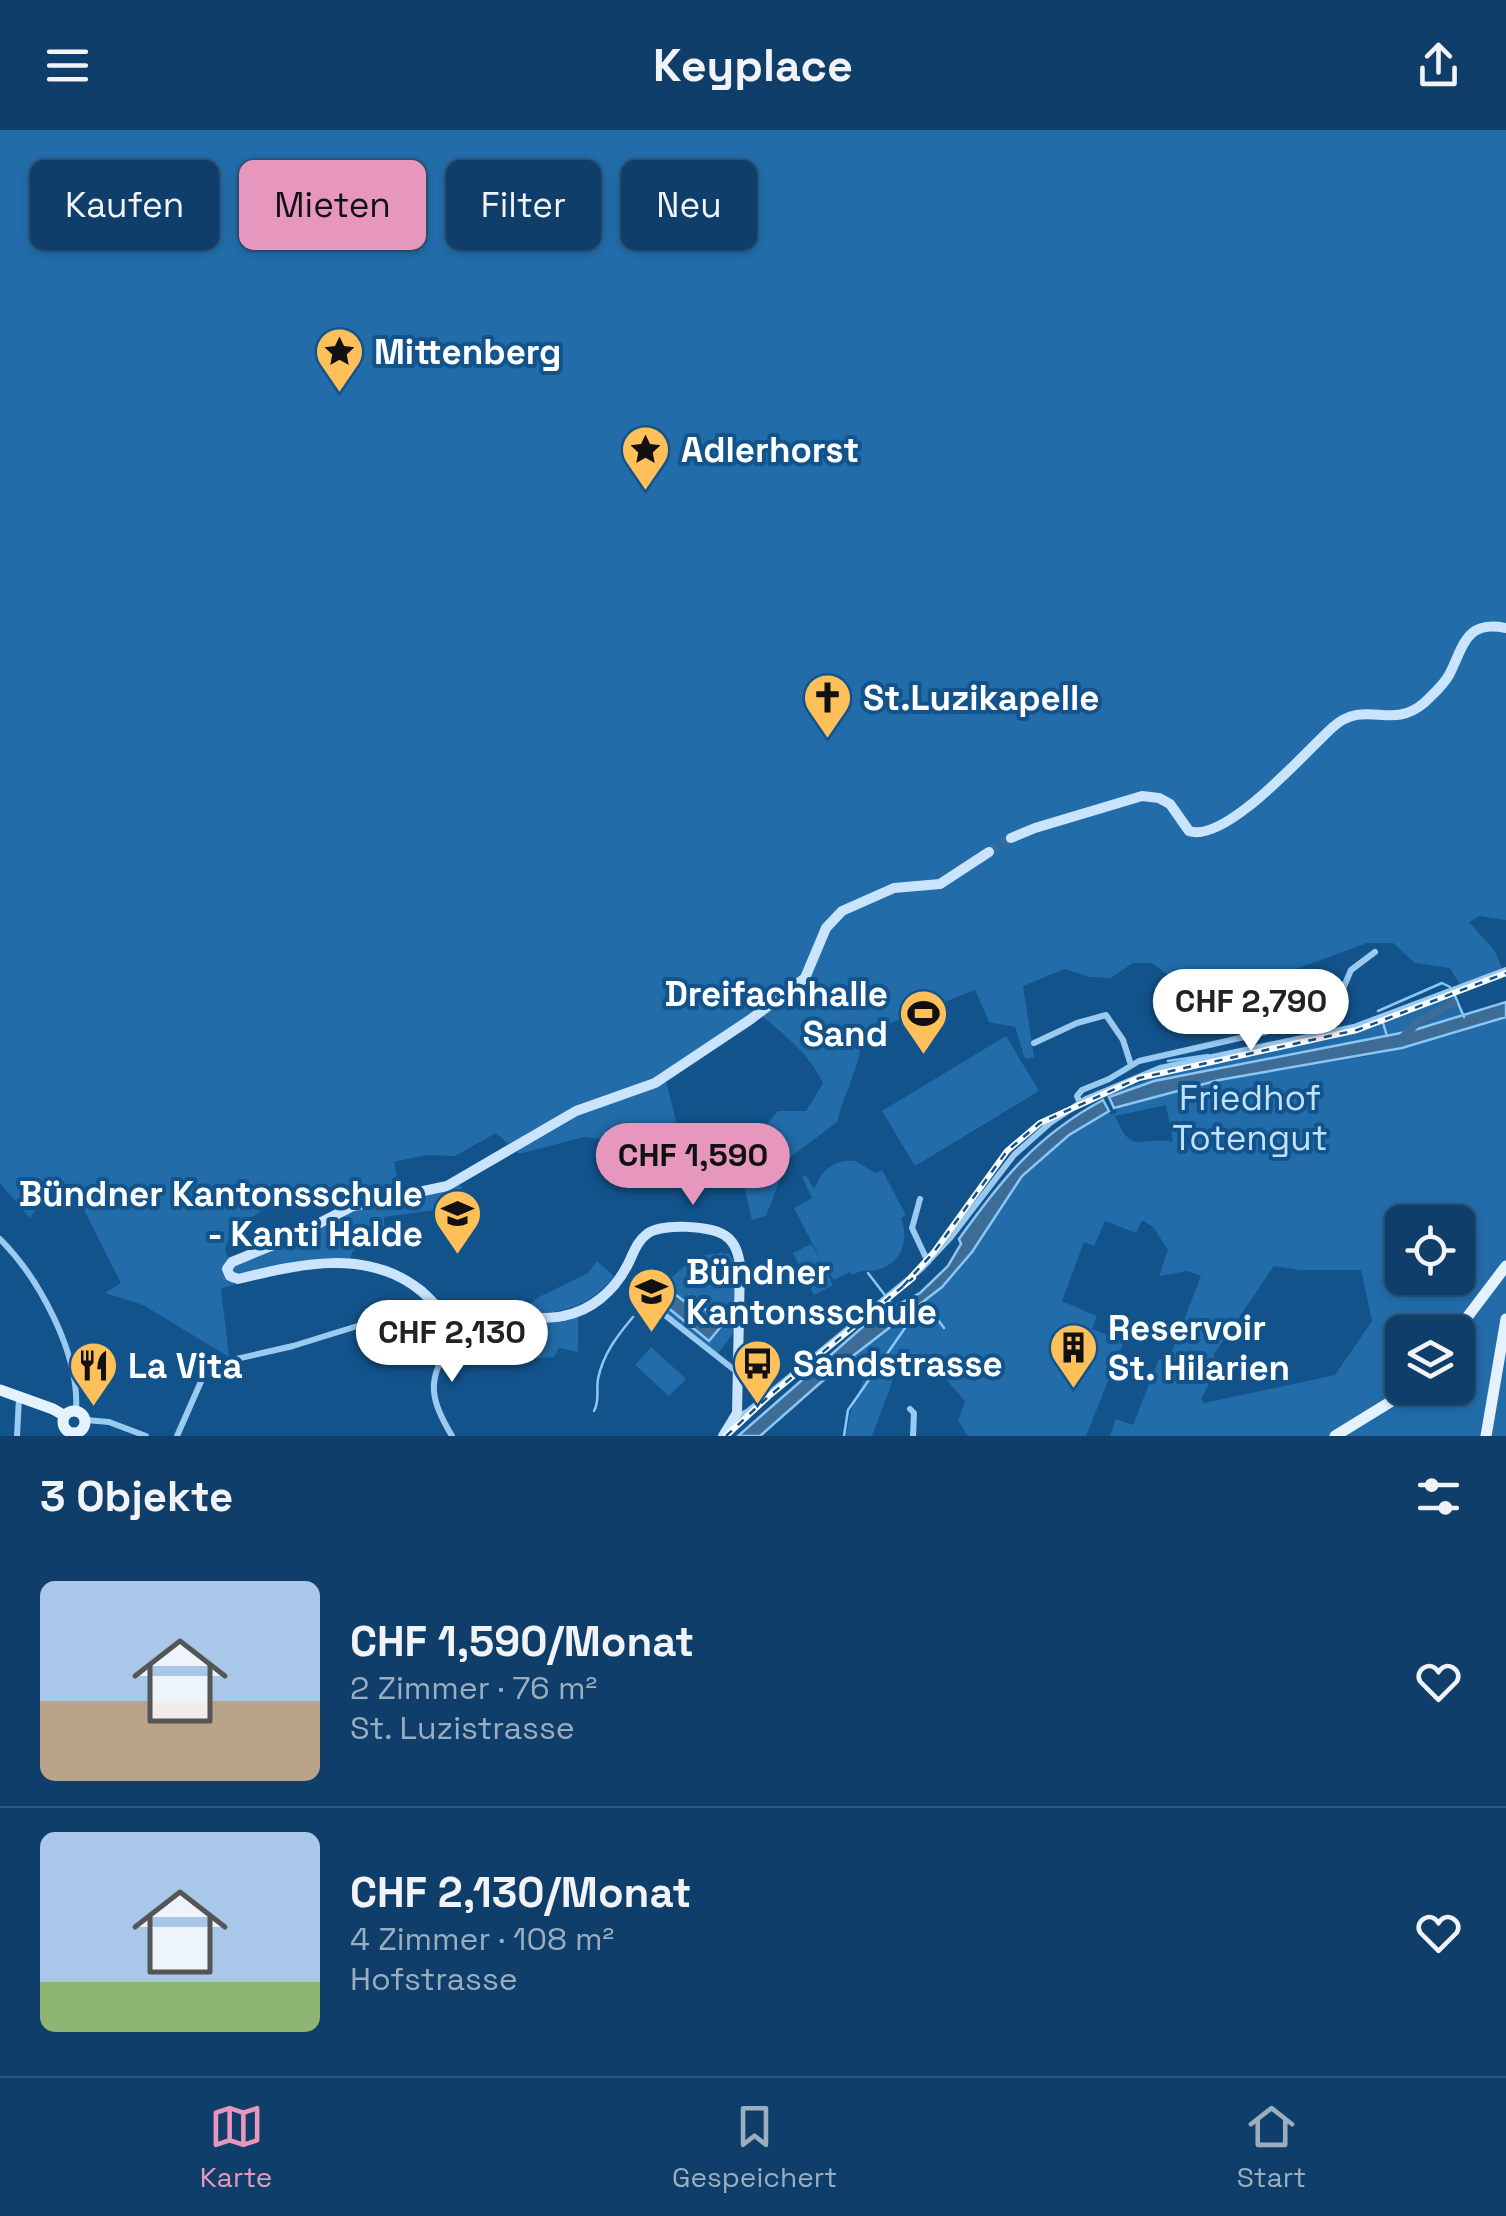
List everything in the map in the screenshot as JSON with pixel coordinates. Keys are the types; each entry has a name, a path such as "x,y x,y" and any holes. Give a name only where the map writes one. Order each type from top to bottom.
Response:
{"main road":[{"path":"1011,838 1142,796 1170,804 1192,833 1206,832 1266,791 1345,718 1362,712 1400,717 1415,710 1446,680 1464,640 1477,629 1503,627"},
{"path":"723,1436 736,1417 738,1254 730,1239 715,1230 655,1230 640,1240 612,1288 592,1305 564,1316 509,1321 478,1332 459,1331 411,1283 371,1264 286,1268 238,1279 230,1276 228,1268 232,1262 353,1206 452,1184 576,1111 654,1082 751,1019 805,978 826,928 842,911 894,888 940,884 989,852"},
{"path":"1469,1315 1506,1266"},
{"path":"1486,1436 1506,1319"},
{"path":"0,1390 78,1423"},
{"path":"1335,1436 1385,1405"}],"street":[{"path":"1080,1103 1077,1097 1081,1090 1104,1082 1131,1065 1176,1050 1266,1032 1303,1018 1337,1000 1350,970 1374,952"},
{"path":"736,1417 748,1412 928,1262 1014,1155 1080,1103 1157,1069 1354,1026 1506,970"},
{"path":"1034,1043 1077,1022 1106,1016 1122,1038 1131,1065"},
{"path":"920,1199 912,1228 928,1262"},
{"path":"0,1239 28,1273 55,1320 74,1377 78,1423 109,1422 146,1436"},
{"path":"633,1290 739,1372"},
{"path":"177,1436 204,1377 223,1362 293,1346 380,1319 459,1331 440,1357 434,1384 436,1407 452,1436"},
{"path":"17,1436 19,1396"},
{"path":"910,1409 914,1414 913,1436"}],"green space":[{"path":"0,130 1506,130 1506,920 1479,916 1469,922 1495,951 1503,971 1461,987 1450,968 1415,963 1393,943 1367,943 1255,984 1173,979 1152,963 1133,963 1111,978 1090,977 1065,969 1023,986 1034,1057 1025,1059 1015,1027 989,1022 975,990 886,1025 862,1040 837,1122 788,1159 766,1216 752,1220 743,1182 732,1181 730,1143 713,1139 728,1130 740,1166 754,1158 752,1144 767,1136 768,1123 778,1111 806,1111 823,1083 804,1055 761,1015 666,1081 680,1137 615,1158 609,1140 584,1137 519,1154 496,1133 455,1156 426,1155 394,1162 401,1197 458,1181 477,1215 450,1208 384,1217 384,1227 359,1241 350,1262 235,1279 234,1285 221,1288 229,1357 143,1305 105,1293 121,1283 81,1204 63,1181 52,1187 30,1218 0,1183","holes":["323,1187 360,1187 364,1202 231,1263 225,1250 230,1233 261,1211"]},
{"path":"1455,996 1463,1014 1419,1028 1196,1072 1109,1097 1108,1094 1167,1073 1348,1034"},
{"name":"Friedhof Totengut","path":"1506,1017 1506,1436 1110,1436 1116,1419 1133,1425 1159,1359 1168,1361 1201,1276 1187,1271 1159,1276 1168,1250 1153,1227 1142,1220 1136,1233 1105,1221 1094,1246 1084,1242 1062,1301 1097,1316 1092,1329 1124,1342 1086,1436 968,1436 958,1421 965,1401 929,1360 900,1361 872,1436 846,1436 850,1413 863,1382 851,1357 899,1319 903,1323 908,1319 905,1314 954,1274 1016,1183 1047,1152 1083,1126 1109,1111 1111,1115 1116,1113 1118,1107 1173,1090 1426,1042","holes":["1166,1105 1173,1142 1133,1141 1115,1116","1274,1266 1361,1270 1372,1321 1335,1375 1204,1403 1201,1399 1218,1367 1214,1354"]},
{"path":"1006,1036 1039,1091 915,1166 882,1111"},
{"path":"856,1161 875,1173 882,1170 906,1215 901,1218 904,1243 892,1263 876,1270 852,1275 850,1272 834,1280 824,1266 833,1285 814,1295 793,1253 811,1244 822,1262 794,1208 812,1198 802,1177 806,1175 814,1190 829,1167"},
{"path":"729,1254 735,1263 735,1331 717,1355 657,1302 665,1291 663,1285 696,1256"},
{"path":"597,1261 614,1276 589,1299 558,1311 516,1315 539,1297 588,1273"},
{"path":"578,1317 578,1352 559,1348 554,1357 508,1362 506,1328"},
{"path":"651,1347 686,1379 669,1396 635,1365"}],"shaded area":[{"path":"1506,1002 1506,1017 1402,1048 1219,1080 1114,1108 1109,1097 1154,1081 1411,1031"},
{"path":"1103,1100 1109,1111 1069,1135 1022,1176 972,1252 942,1287 836,1369 760,1436 738,1436 874,1317 920,1293 948,1266 961,1244 959,1239 1022,1160 1059,1128"},
{"path":"676,1295 684,1301 689,1296 723,1324 709,1341 667,1307"}],"waterway":[{"path":"1378,1011 1442,983 1450,987"},
{"path":"1455,996 1464,1017"},
{"path":"1400,1040 1419,1021 1453,1003"},
{"path":"1383,1023 1387,1036"},
{"path":"1168,1061 1208,1055"},
{"path":"868,1273 894,1307"},
{"path":"924,1301 944,1328"},
{"path":"844,1436 848,1410 905,1328 899,1314"},
{"path":"594,1411 603,1361 633,1317"}],"tunnel":[{"path":"989,852 1011,838"}],"railway":[{"path":"903,1286 934,1252 1007,1151 1040,1123 1139,1078 1357,1030 1506,973"},
{"path":"726,1436 913,1278"}],"place":[{"name":"Mittenberg","path":"339,394"},
{"name":"Adlerhorst","path":"646,492"},
{"name":"St.Luzikapelle","path":"828,740"},
{"name":"Dreifachhalle Sand","path":"923,1056"},
{"name":"Bündner Kantonsschule - Kanti Halde","path":"458,1256"},
{"name":"Bündner Kantonsschule","path":"651,1334"},
{"name":"Reservoir St. Hilarien","path":"1073,1390"},
{"name":"Sandstrasse","path":"758,1406"},
{"name":"La Vita","path":"93,1408"}]}
